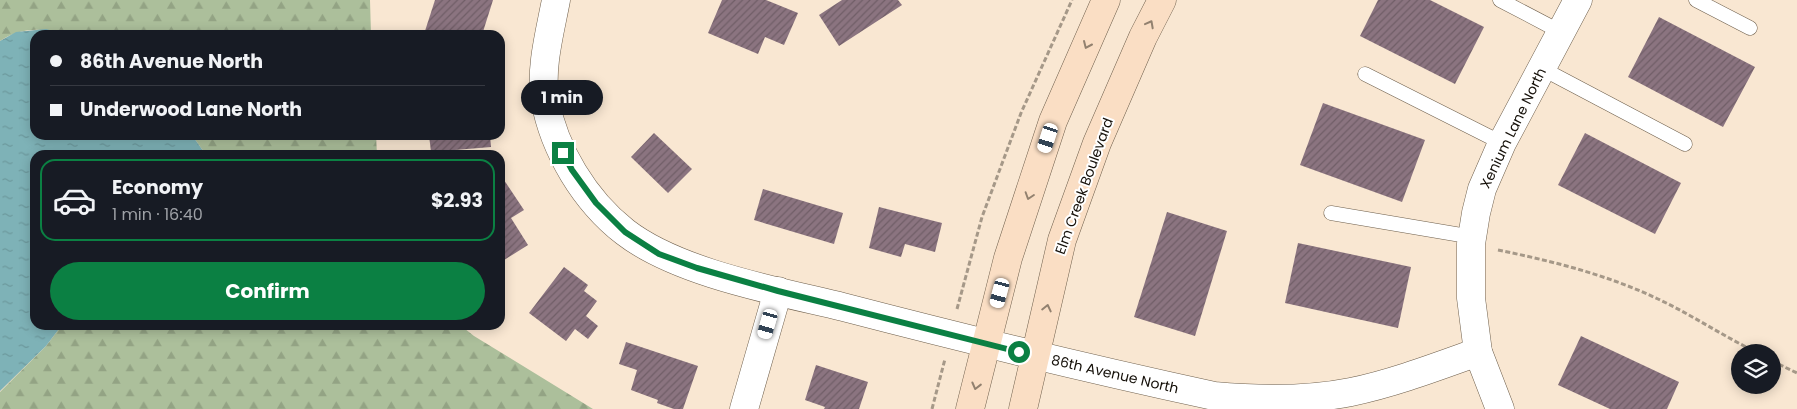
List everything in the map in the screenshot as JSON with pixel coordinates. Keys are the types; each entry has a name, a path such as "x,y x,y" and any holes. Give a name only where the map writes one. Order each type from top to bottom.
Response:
{"main road":[{"path":"970,409 1008,258 1053,121 1106,0"},
{"name":"Elm Creek Boulevard","path":"1023,409 1062,240 1097,143 1143,37 1162,0"}],"street":[{"name":"86th Avenue North","path":"556,0 545,62 545,99 555,136 572,170 596,203 625,232 659,254 697,268 778,291 986,345 1206,395 1246,399 1314,397 1350,392 1395,381 1478,352"},
{"name":"Xenium Lane North","path":"1478,352 1471,298 1472,241 1482,189 1502,143 1540,68 1578,0"},
{"path":"744,409 778,291"},
{"path":"1478,352 1500,409"}],"lane":[{"path":"1500,0 1560,32"},
{"path":"1696,0 1750,28"},
{"path":"1540,68 1686,144"},
{"path":"1365,74 1502,143"},
{"path":"1331,213 1472,241"}],"path":[{"path":"932,409 982,217 1021,113 1072,0"},
{"path":"1472,241 1548,260 1636,290 1659,299 1741,344"},
{"path":"1781,365 1797,373"}],"green space":[{"path":"0,0 370,0 371,30 30,30 8,36 0,41"},
{"path":"196,140 376,140 377,150 202,150"},
{"path":"58,330 466,330 593,409 0,409 0,392 46,346"}],"water":[{"path":"30,31 30,140 196,140 202,150 30,150 30,330 58,330 46,346 0,391 0,41 16,32"}],"building":[{"path":"435,0 493,0 484,30 425,30"},
{"path":"722,0 766,0 798,13 784,45 765,37 758,54 708,33"},
{"path":"842,0 898,0 902,5 839,46 819,15"},
{"path":"1378,0 1430,0 1484,27 1455,84 1360,36"},
{"path":"1659,17 1755,67 1723,127 1628,77"},
{"path":"1323,103 1425,140 1402,202 1300,165"},
{"path":"654,133 692,169 668,193 631,157"},
{"path":"1585,133 1681,183 1655,234 1558,185"},
{"path":"430,140 490,140 491,147 431,150"},
{"path":"505,182 524,210 511,218 528,245 505,259"},
{"path":"763,189 843,213 834,244 754,220"},
{"path":"879,207 942,223 935,252 905,244 901,257 869,248"},
{"path":"1167,212 1227,231 1195,336 1134,317"},
{"path":"1298,243 1411,267 1398,328 1285,303"},
{"path":"564,267 588,285 584,291 597,301 586,316 598,326 588,339 575,329 566,341 529,313"},
{"path":"1581,336 1679,382 1667,409 1610,409 1558,385"},
{"path":"626,342 698,366 683,409 674,409 657,403 658,400 631,390 637,370 619,364"},
{"path":"816,365 868,382 859,409 824,409 825,407 805,400"}],"route":[{"path":"563,153 572,170 596,203 625,232 659,254 697,268 778,291 1019,352"}]}
